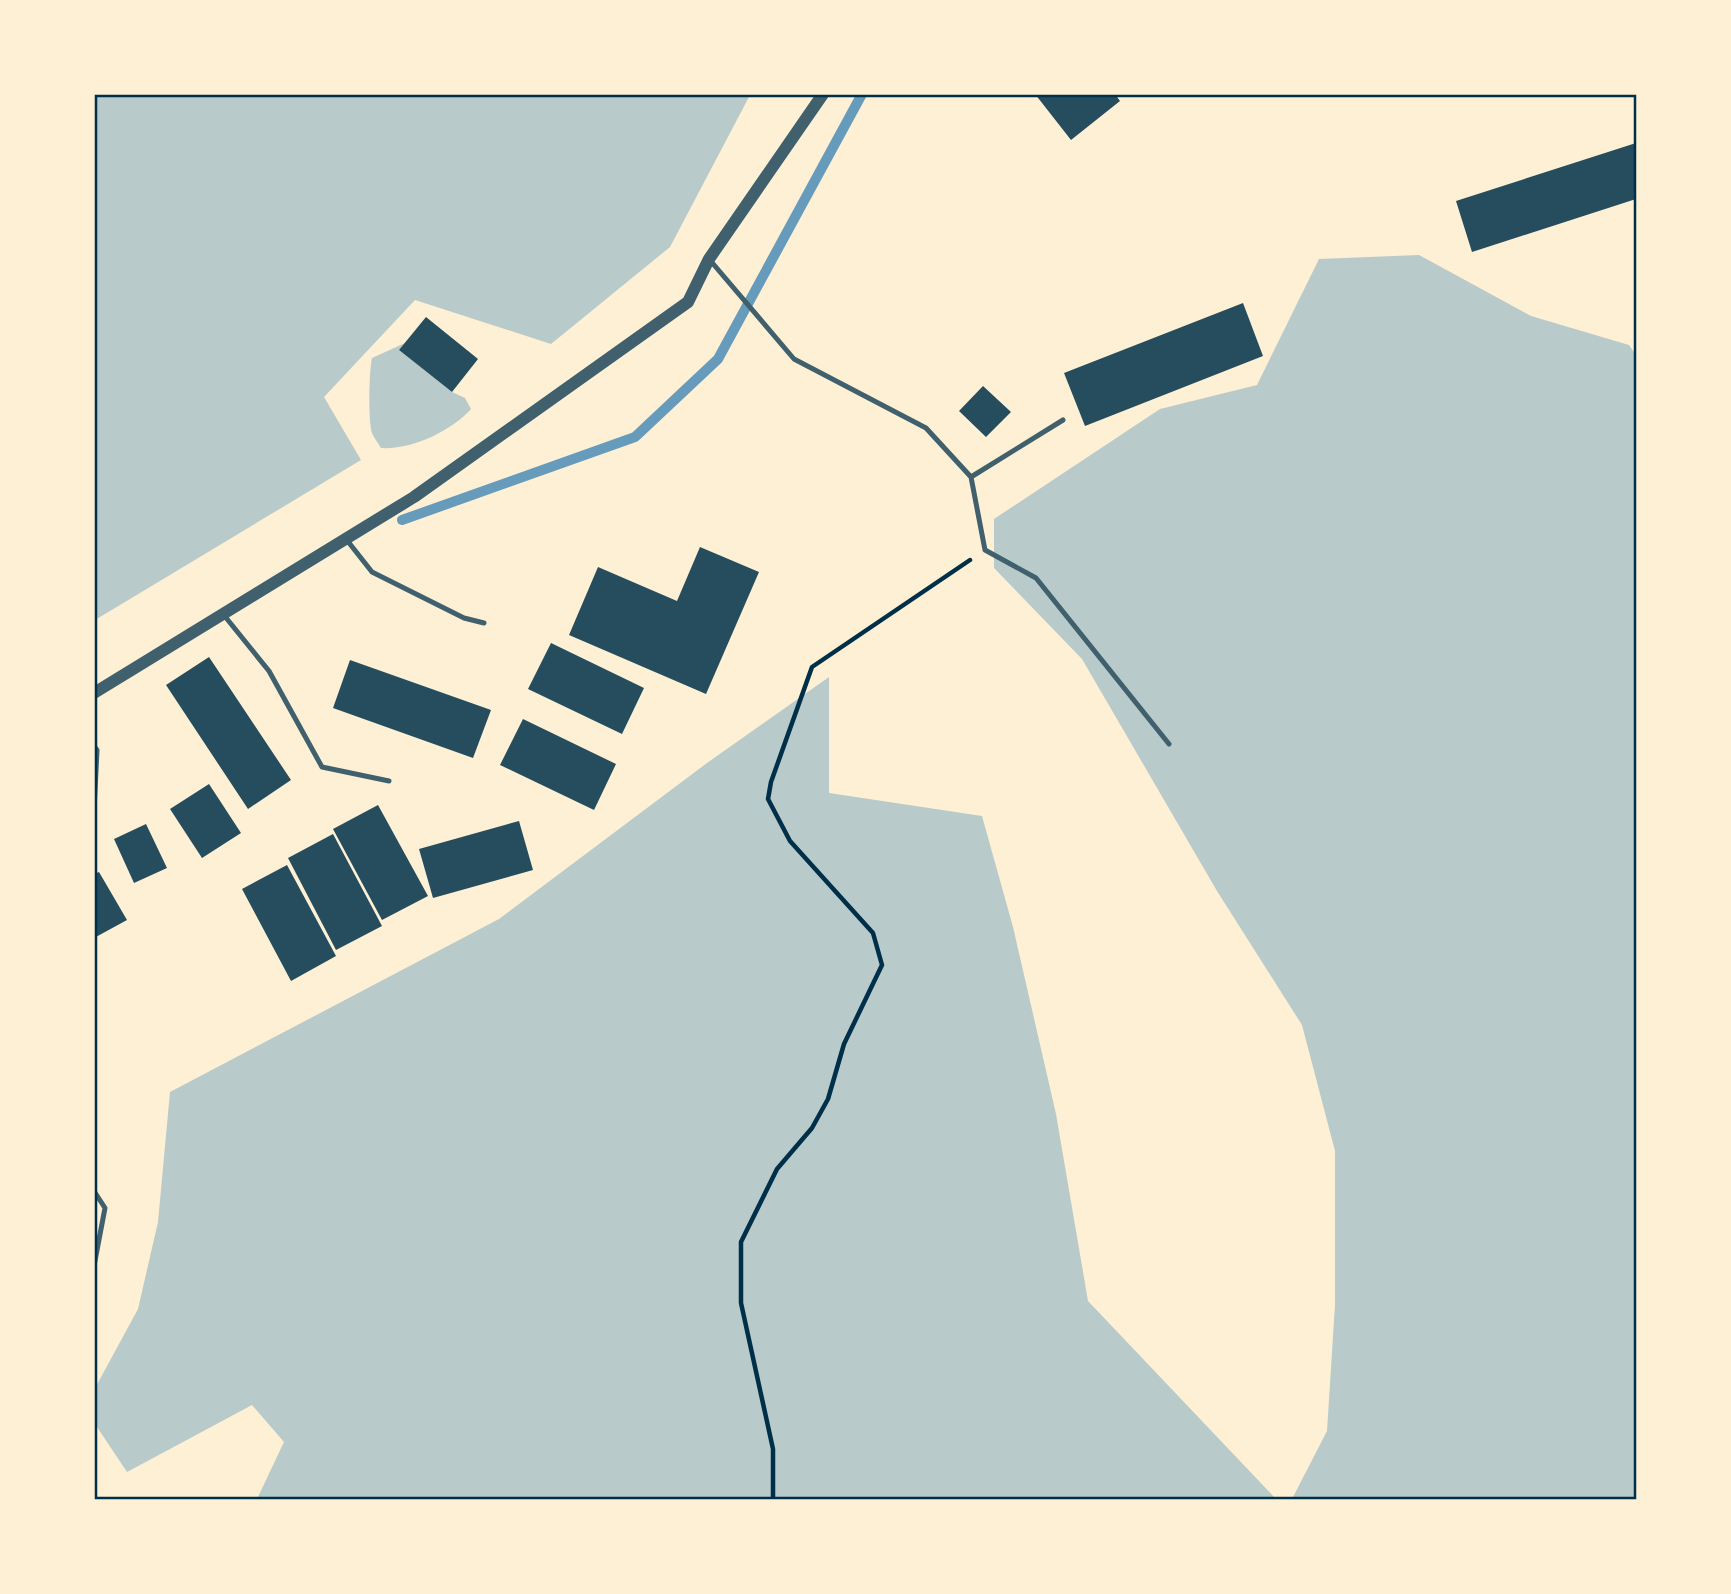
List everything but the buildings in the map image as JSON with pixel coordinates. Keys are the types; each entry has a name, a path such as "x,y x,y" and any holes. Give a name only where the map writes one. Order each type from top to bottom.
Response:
{"street":[{"path":"94,692 414,497 688,302 709,259 823,94"}],"lane":[{"path":"709,259 794,359 926,428 971,477 985,550 1036,578 1169,744"},
{"path":"971,477 1063,420"},
{"path":"346,540 372,572 464,618 484,623"},
{"path":"223,614 269,671 322,766 389,781"},
{"path":"94,746 97,750 94,811"},
{"path":"94,1191 105,1208 94,1266"}],"path":[{"path":"773,1500 773,1449 741,1303 741,1242 777,1169 812,1128 828,1099 844,1044 882,965 873,933 790,841 768,799 771,782 812,667 985,550"}],"shaded area":[{"path":"95,94 750,95 670,247 551,344 415,300 324,397 361,460 95,620"},
{"path":"1419,255 1531,316 1629,345 1636,355 1636,1499 1292,1499 1327,1431 1335,1305 1335,1151 1302,1025 1217,891 1082,659 994,568 994,519 1160,409 1257,385 1319,259"},
{"path":"405,343 399,350 452,392 465,398 471,409 453,425 430,438 405,446 381,448 371,427 369,396 372,358"},
{"path":"829,677 829,793 982,816 1013,927 1056,1114 1088,1301 1276,1499 257,1499 284,1442 252,1405 127,1472 95,1424 94,1390 138,1309 158,1222 170,1092 499,919 707,763"}],"waterway":[{"path":"402,520 635,437 718,359 862,94"}]}
